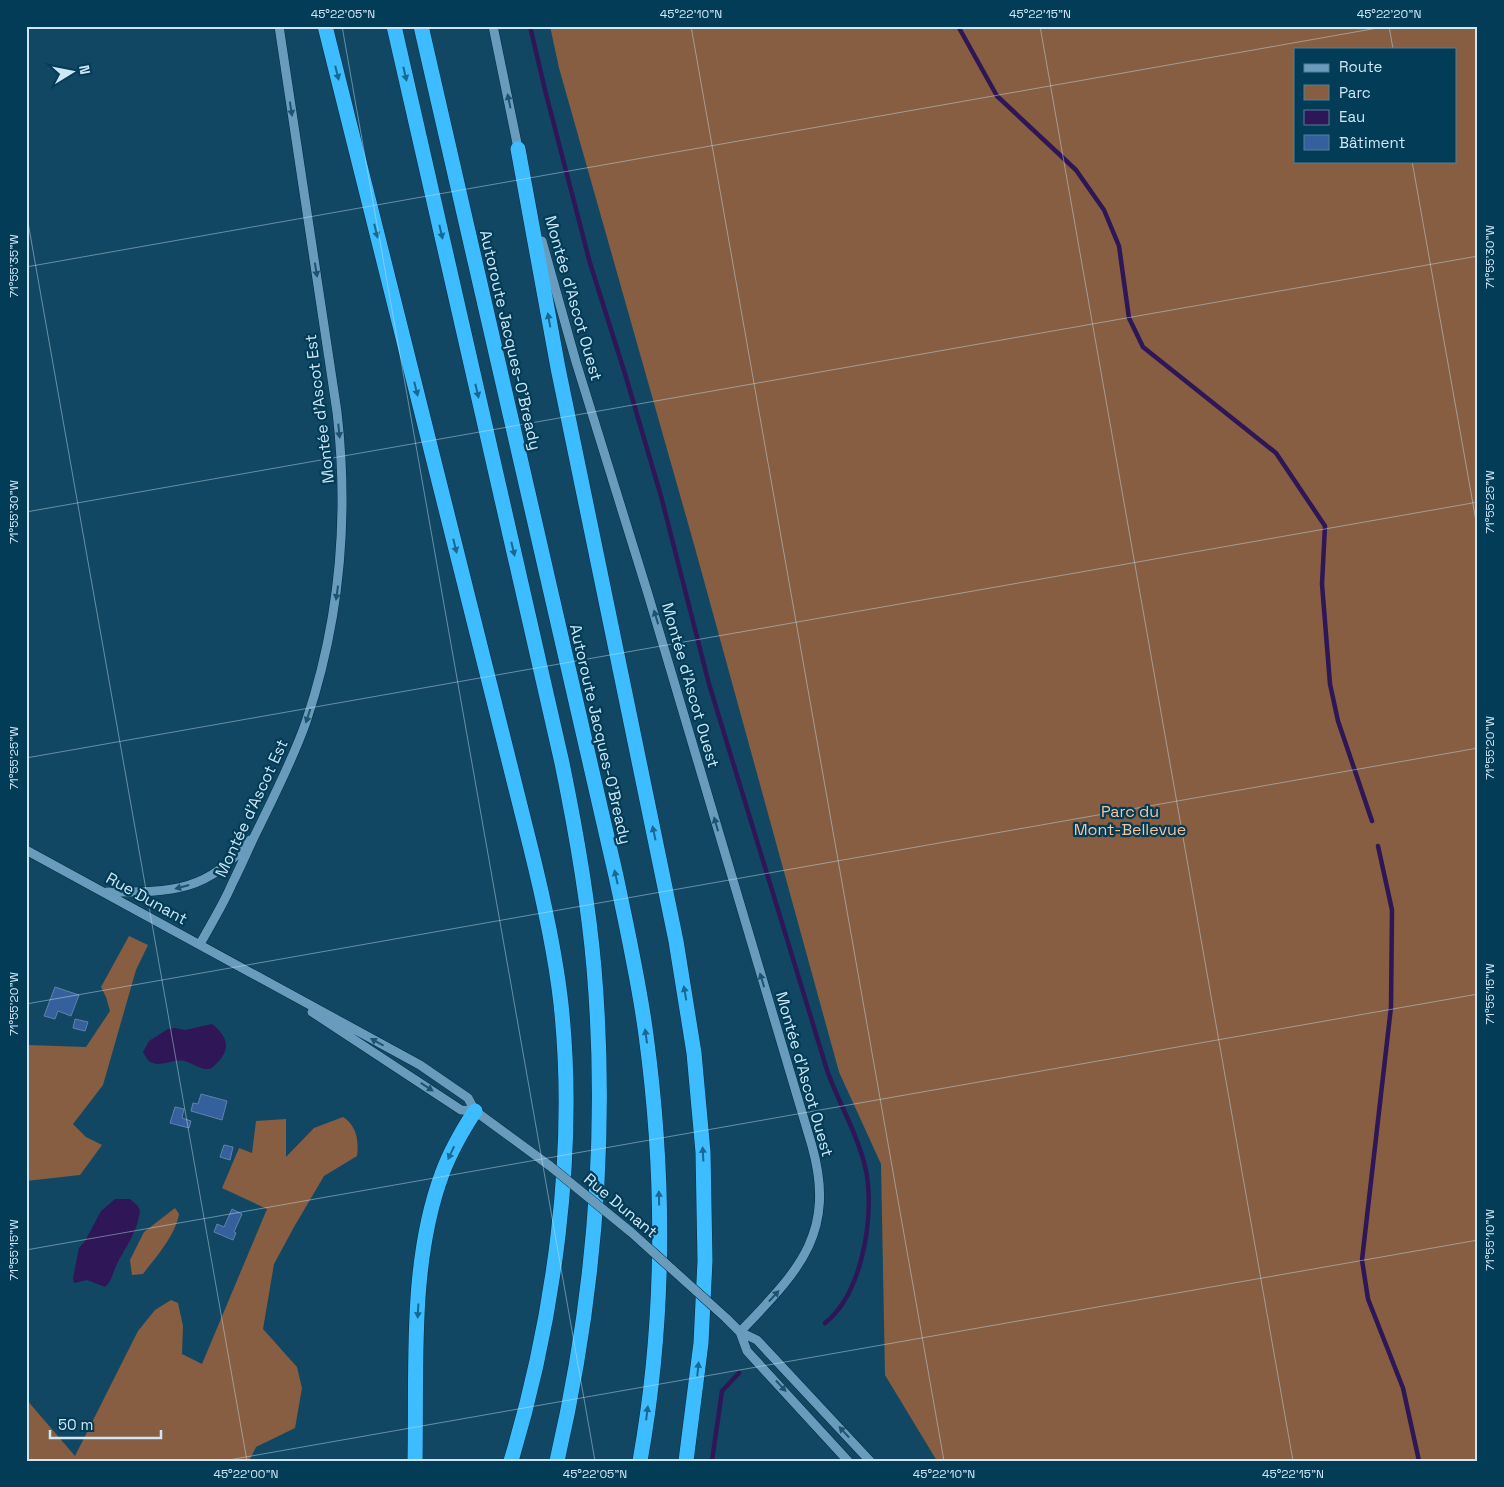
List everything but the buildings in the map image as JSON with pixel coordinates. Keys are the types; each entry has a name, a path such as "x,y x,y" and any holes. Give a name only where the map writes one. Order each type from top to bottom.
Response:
{"highway":[{"path":"324,26 528,836 550,931 559,987 564,1042 565,1106 560,1212 551,1283 540,1344 511,1461"},
{"path":"394,26 562,763 578,850 591,938 598,1056 599,1124 596,1202 591,1262 580,1340 557,1461"},
{"name":"Autoroute Jacques-O'Bready","path":"421,26 616,876 642,1005 656,1122 660,1214 652,1377 640,1461"},
{"path":"518,149 558,368 676,941 695,1061 703,1152 705,1261 698,1367 686,1461"},
{"path":"415,1461 418,1311 427,1232 436,1192 446,1165 460,1135 475,1111"}],"street":[{"name":"Montée d'Ascot Est","path":"200,944 232,885 295,750 320,676 337,588 343,514 342,464 337,412 279,26"},
{"name":"Montée d'Ascot Ouest","path":"493,26 518,149 546,259 648,594 818,1174 820,1190 818,1209 815,1229 808,1248 790,1278 740,1332"},
{"path":"104,892 165,891 192,885 212,875 224,866 257,830"},
{"name":"Rue Dunant","path":"26,850 420,1065 468,1098 475,1111 538,1157 632,1232 740,1332 758,1340 870,1461"},
{"name":"Rue Dunant","path":"252,973 461,1110 475,1111"},
{"name":"Rue Dunant","path":"740,1332 747,1351 848,1461"}],"green space":[{"name":"Parc du Mont-Bellevue","path":"550,26 1478,26 1478,1461 937,1461 885,1375 881,1164 839,1072 695,548 559,68"},
{"path":"129,936 148,945 136,970 103,1085 73,1124 86,1137 102,1145 80,1175 26,1181 26,1032 27,1045 86,1047 110,1011 101,987"},
{"path":"343,1117 348,1121 356,1134 357,1156 324,1176 294,1227 274,1264 263,1329 297,1367 302,1388 295,1428 256,1447 249,1461 26,1461 26,1399 75,1456 138,1331 155,1310 171,1300 178,1303 183,1326 182,1354 202,1364 267,1209 222,1188 239,1148 252,1153 256,1121 286,1119 286,1157 314,1128"},
{"path":"175,1208 179,1214 177,1222 164,1246 143,1274 132,1275 130,1260 144,1232"}],"water":[{"path":"212,1024 221,1032 226,1046 222,1057 210,1069 203,1069 183,1061 161,1064 153,1063 148,1060 143,1052 149,1041 168,1029 185,1030"},
{"path":"115,1199 130,1199 140,1210 132,1238 105,1287 87,1280 74,1283 73,1278 79,1248 85,1241 101,1211"}],"waterway":[{"path":"530,26 590,263 661,496 709,684 827,1070 862,1153 865,1166 869,1206 863,1250 849,1292 838,1310 825,1323"},
{"path":"958,26 997,96 1076,170 1104,210 1119,246 1129,318 1143,347 1276,453 1325,526 1322,584 1330,684 1338,721 1372,821"},
{"path":"1378,846 1392,910 1391,1007 1362,1260 1368,1299 1403,1388 1419,1461"},
{"path":"712,1461 722,1391 739,1373"}]}
